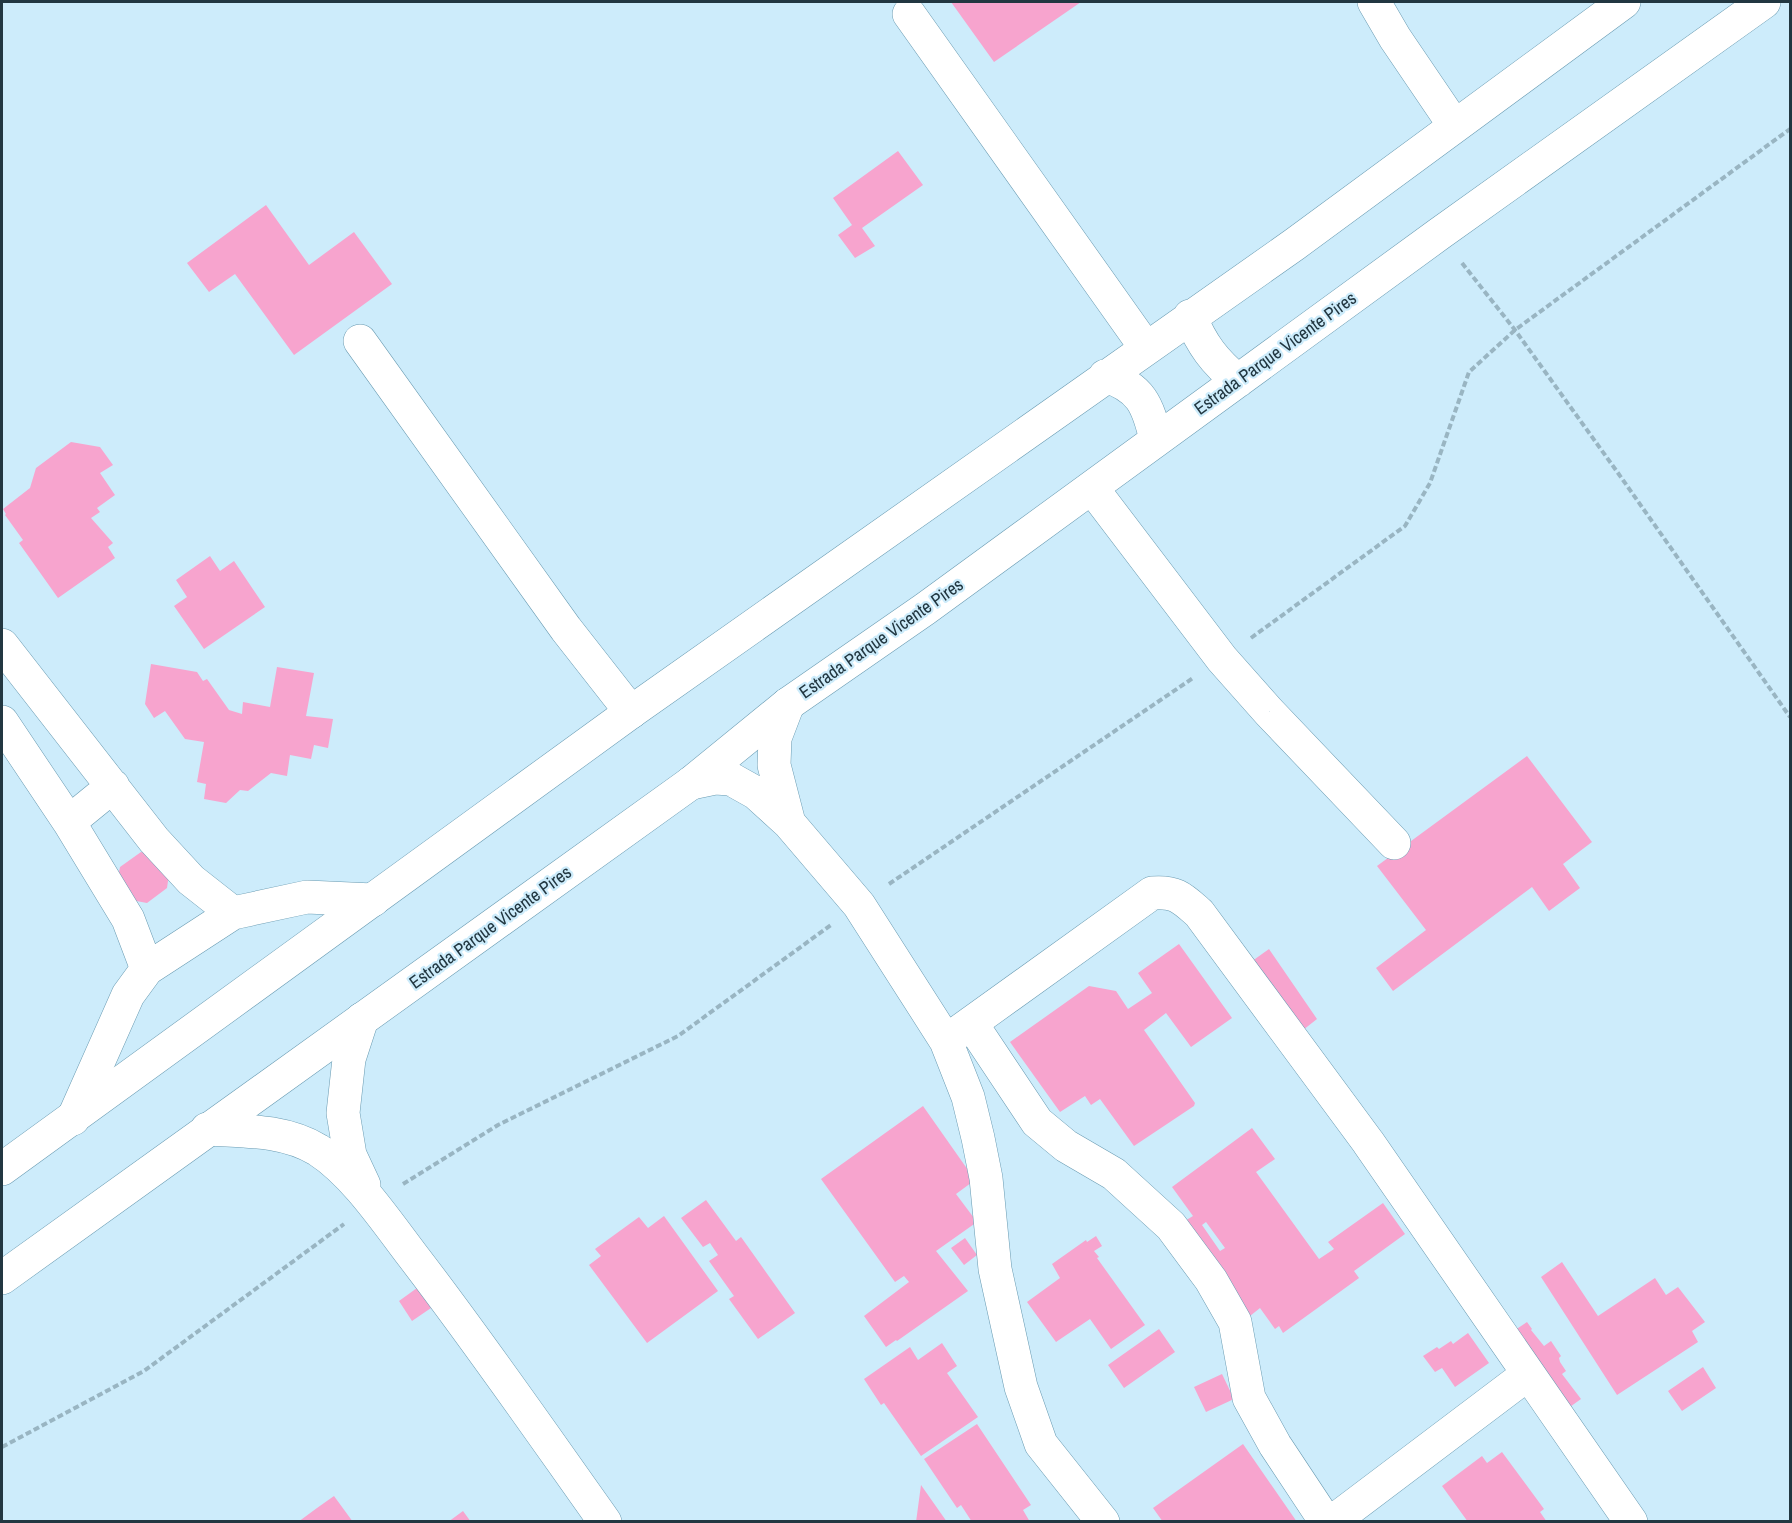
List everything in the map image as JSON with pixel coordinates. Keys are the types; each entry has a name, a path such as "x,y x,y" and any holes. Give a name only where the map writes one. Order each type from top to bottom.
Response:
{"street":[{"path":"1374,2 1395,38 1454,125"},
{"path":"2,1169 631,712 1104,376 1295,244 1624,2"},
{"name":"Estrada Parque Vicente Pires","path":"2,1278 691,783 788,704 925,609 1439,234 1764,2"},
{"path":"909,14 1146,348"},
{"path":"1190,316 1206,349 1220,366 1238,381"},
{"path":"360,341 566,629 631,712"},
{"path":"1104,376 1121,381 1141,399 1146,406 1156,440"},
{"path":"1092,488 1222,659 1269,712 1394,843"},
{"path":"2,645 154,840 191,880 233,913"},
{"path":"788,704 775,738 774,765 789,823"},
{"path":"2,722 69,822 128,919 147,969"},
{"path":"691,783 715,778 731,779 756,793 789,823 959,1032 1037,1122 1066,1146 1114,1174 1171,1226 1211,1280 1235,1322 1249,1398 1275,1445 1326,1521"},
{"path":"69,822 113,786"},
{"path":"959,1032 1152,893 1169,892 1181,898 1199,913 1368,1142 1631,1521"},
{"path":"73,1119 128,995 147,969 233,913 307,897 372,900"},
{"path":"362,1019 349,1059 343,1113 350,1155 372,1203"},
{"path":"959,1032 968,1097 986,1178 995,1269 1021,1387 1041,1444 1103,1521"},
{"path":"207,1129 254,1131 286,1136 332,1159 372,1203 445,1298 605,1521"},
{"path":"1332,1521 1528,1374"}],"path":[{"path":"2,1447 144,1371 372,1203 498,1125 678,1036 858,905 1222,659 1405,526 1430,483 1469,372 1515,330 1791,129"},
{"path":"1439,234 1515,330 1791,717"}],"building":[{"path":"951,2 1081,2 994,62"},
{"path":"898,151 923,185 862,228 875,246 855,258 838,235 852,225 833,198"},
{"path":"266,205 309,265 354,232 392,284 294,355 235,274 209,292 187,263"},
{"path":"71,442 100,447 113,465 100,473 115,495 97,508 100,512 91,518 113,543 108,547 115,558 58,598 19,543 23,540 3,509 30,488 36,468"},
{"path":"210,556 220,571 234,561 265,607 204,649 174,606 187,597 176,580"},
{"path":"151,664 197,672 203,681 207,679 229,710 242,714 243,702 270,707 277,667 314,673 306,716 333,719 328,748 314,745 311,759 290,755 287,776 271,773 248,791 240,790 226,803 204,799 206,784 197,782 204,742 185,739 165,711 154,718 145,704"},
{"path":"1527,756 1592,842 1563,864 1580,888 1549,911 1532,887 1393,991 1376,968 1426,930 1377,866"},
{"path":"141,852 151,854 169,874 167,888 147,903 131,900 118,877 120,867"},
{"path":"1179,944 1232,1018 1191,1047 1166,1013 1144,1030 1195,1103 1194,1106 1134,1146 1100,1099 1091,1105 1085,1096 1060,1112 1010,1042 1089,986 1116,991 1128,1009 1152,993 1138,973"},
{"path":"1269,949 1317,1019 1298,1034 1248,964"},
{"path":"923,1106 975,1180 956,1194 977,1222 936,1251 968,1291 886,1347 864,1316 909,1282 904,1276 895,1282 821,1179"},
{"path":"1252,1128 1275,1159 1256,1172 1319,1259 1334,1249 1328,1242 1383,1203 1405,1234 1354,1271 1359,1278 1283,1333 1279,1326 1275,1329 1260,1308 1250,1316 1183,1222 1193,1216 1172,1187","holes":["1206,1222 1225,1248 1220,1251 1202,1225"]},
{"path":"706,1200 736,1241 741,1237 795,1313 758,1339 729,1299 734,1296 709,1261 718,1255 710,1243 703,1247 681,1218"},
{"path":"664,1216 718,1291 647,1343 589,1265 601,1256 595,1249 639,1217 648,1228"},
{"path":"1096,1236 1102,1246 1094,1251 1099,1257 1097,1258 1145,1325 1111,1349 1090,1319 1056,1342 1027,1302 1060,1278 1052,1264 1086,1240 1087,1242"},
{"path":"965,1238 977,1255 964,1265 951,1248"},
{"path":"1562,1262 1598,1316 1655,1278 1666,1295 1678,1287 1705,1322 1692,1331 1698,1342 1617,1395 1541,1277"},
{"path":"417,1288 431,1308 412,1321 399,1301"},
{"path":"1527,1322 1544,1346 1551,1341 1561,1356 1560,1362 1566,1371 1562,1374 1581,1399 1567,1409 1512,1332"},
{"path":"1159,1329 1175,1352 1124,1388 1108,1365"},
{"path":"1468,1333 1489,1363 1455,1387 1442,1368 1435,1372 1423,1356 1451,1341 1453,1344"},
{"path":"942,1343 957,1366 947,1373 978,1417 921,1456 884,1403 881,1405 864,1379 910,1347 918,1360"},
{"path":"1703,1367 1716,1388 1682,1411 1668,1391"},
{"path":"1222,1374 1234,1399 1206,1412 1194,1387"},
{"path":"977,1424 1031,1505 1023,1510 1030,1522 972,1522 961,1505 957,1508 924,1459"},
{"path":"1243,1444 1297,1522 1163,1522 1153,1508"},
{"path":"1502,1452 1544,1509 1540,1512 1547,1522 1468,1522 1442,1486 1482,1456 1487,1463"},
{"path":"921,1485 947,1522 916,1522"},
{"path":"334,1496 353,1522 298,1522 317,1508"},
{"path":"463,1511 471,1522 448,1522"}]}
